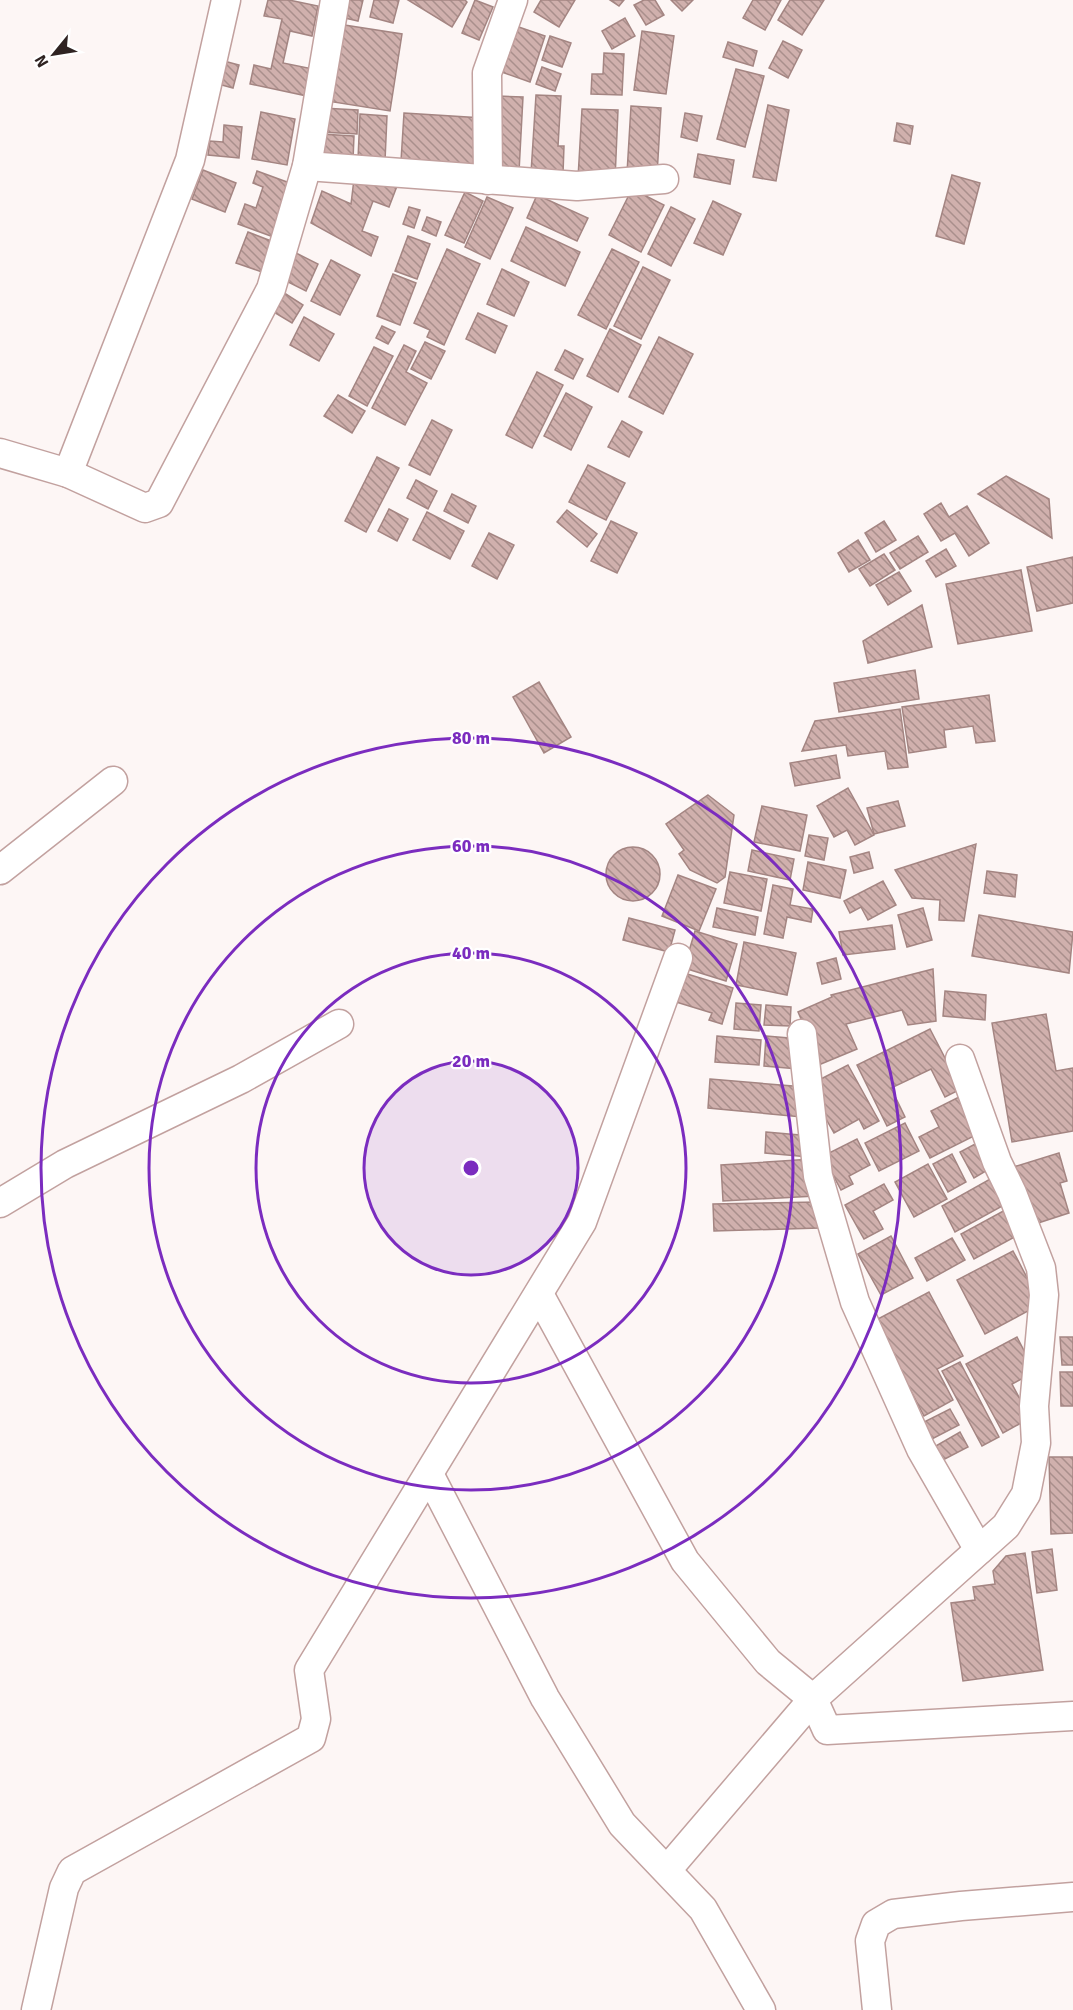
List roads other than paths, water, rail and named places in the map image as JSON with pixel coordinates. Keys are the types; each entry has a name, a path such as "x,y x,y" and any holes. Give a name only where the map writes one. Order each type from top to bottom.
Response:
{"street":[{"path":"68,472 190,160 226,0"},
{"path":"0,453 68,472 145,508 159,503 272,289 307,166 335,0"},
{"path":"488,180 487,73 513,0"},
{"path":"307,166 577,186 664,179"},
{"path":"0,870 113,781"},
{"path":"36,2010 64,1888 72,1870 311,1738 316,1719 309,1670 582,1222 678,958"},
{"path":"0,1203 65,1164 242,1079 339,1024"},
{"path":"802,1034 818,1176 855,1302 921,1449 979,1550"},
{"path":"667,1870 813,1700 1006,1526 1026,1494 1036,1443 1034,1406 1044,1295 1041,1268 1012,1193 997,1162 960,1059"},
{"path":"539,1294 685,1561 768,1662 813,1700 827,1730 1073,1716"},
{"path":"429,1474 550,1708 622,1824 703,1909 761,2010"},
{"path":"877,2010 870,1941 876,1924 884,1919 893,1914 961,1906 1073,1897"}]}
